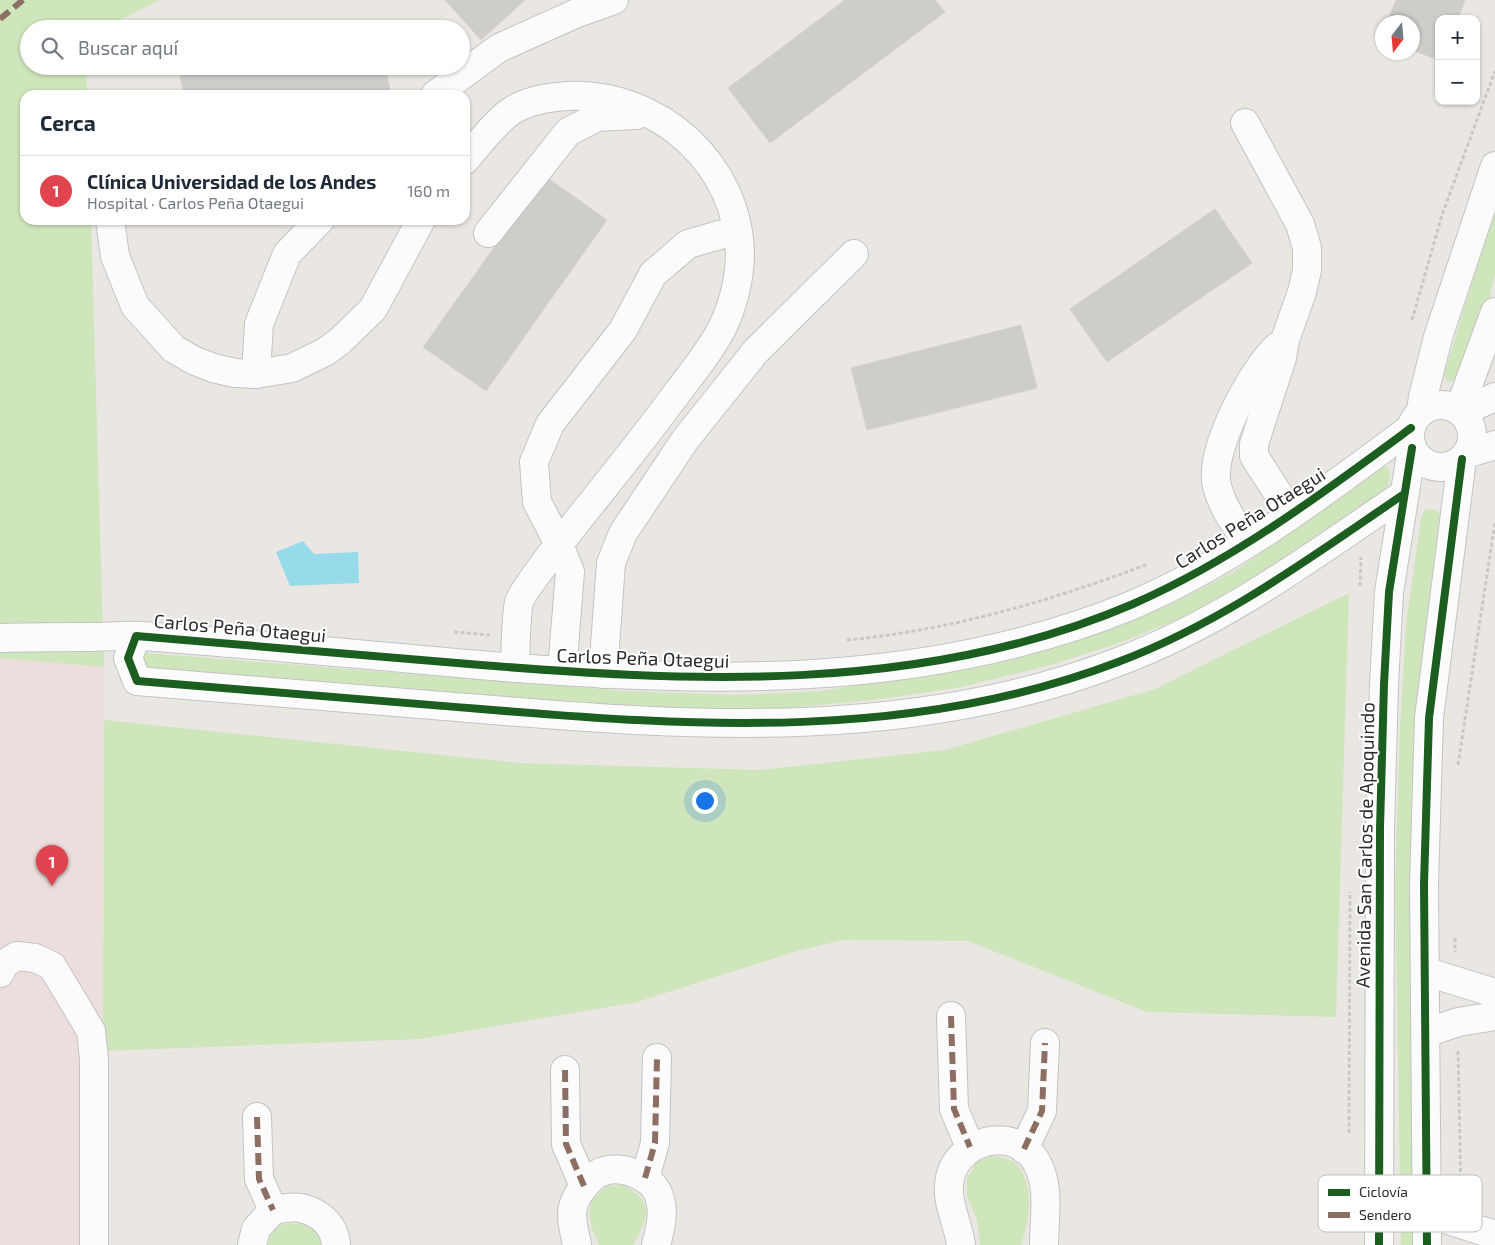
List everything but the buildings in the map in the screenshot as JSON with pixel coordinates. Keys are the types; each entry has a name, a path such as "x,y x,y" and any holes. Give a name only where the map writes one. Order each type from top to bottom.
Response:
{"street":[{"path":"470,69 499,48 577,13 614,0"},
{"path":"442,90 462,75"},
{"path":"470,155 513,110 535,101 559,97 599,97 630,104 673,126 709,162 722,183 731,206 737,230 740,256 737,282 731,307 720,331 661,416 559,544 520,600 515,668"},
{"path":"488,233 568,132 596,117 652,114"},
{"path":"1245,123 1300,224 1307,248 1307,270 1302,292 1285,340 1282,358 1254,444 1254,456 1291,514"},
{"name":"Avenida San Carlos de Apoquindo","path":"1379,1175 1382,754 1389,592 1415,429 1438,337 1495,166"},
{"path":"111,225 115,256 135,306 174,349 193,360 213,368 234,373 256,374 292,368 325,352 340,341 373,308 418,225"},
{"path":"256,374 259,324 287,254 315,225"},
{"path":"562,671 570,572 559,544 537,502 534,462 550,424 623,330 652,274 688,244 737,230"},
{"path":"603,674 611,563 623,533 684,440 756,351 854,254"},
{"path":"1460,411 1495,312"},
{"path":"1248,543 1232,520 1216,486 1218,458 1228,425 1266,356 1285,340"},
{"path":"1460,411 1495,397"},
{"path":"1426,1175 1427,972 1425,820 1429,718 1464,456 1471,442 1471,430 1467,418 1460,411 1452,406 1439,405 1415,429 1420,459 1431,465 1444,467 1464,456 1495,445"},
{"name":"Carlos Peña Otaegui","path":"1404,494 1261,592 1173,639 1119,662 1064,681 1008,697 951,709 893,717 724,725 564,716 136,681 128,658 136,636 515,668 603,674 719,678 810,676 933,661 984,652 1034,640 1132,604 1172,586 1248,543 1415,429"},
{"path":"0,638 136,636"},
{"path":"0,973 4,964 17,956 35,958 52,966 91,1031 94,1058 94,1245"},
{"path":"1427,972 1495,993"},
{"path":"951,1016 954,1109 970,1147"},
{"path":"1426,1033 1458,1022 1495,1016"},
{"path":"1024,1149 1042,1111 1045,1043"},
{"path":"644,1178 656,1143 657,1058"},
{"path":"564,1070 566,1144 584,1186"},
{"path":"257,1117 259,1179 273,1210"},
{"path":"961,1245 948,1185 956,1165 970,1147 987,1140 1006,1141 1024,1149 1038,1164 1044,1187 1044,1245"},
{"path":"577,1245 572,1208 584,1186 601,1172 622,1170 644,1178 659,1195 662,1224 656,1245"},
{"path":"252,1245 256,1229 273,1210 300,1207 324,1218 336,1237 336,1245"},
{"path":"1482,1231 1495,1235"},
{"name":"Avenida San Carlos de Apoquindo","path":"1379,1232 1379,1245"},
{"path":"1427,1232 1427,1245"}],"path":[{"path":"1411,322 1442,215 1495,71"},
{"path":"1457,769 1495,522"},
{"path":"841,641 953,623 1018,609 1083,589 1152,563"},
{"path":"448,632 518,625"},
{"path":"1455,934 1456,982"},
{"path":"1458,1022 1461,1175"}],"shaded area":[{"path":"0,658 104,667 103,1051 106,1245 0,1245"}],"green space":[{"path":"0,0 160,0 120,20 20,20 20,75 86,75 87,90 20,90 20,225 91,225 104,667 0,658"},
{"path":"1495,207 1495,274 1482,331 1464,378 1448,382 1444,375"},
{"path":"1379,465 1389,468 1390,480 1383,496 1237,589 1184,617 1119,643 1051,665 961,687 882,699 735,713 606,708 147,670 141,657 146,653 626,691 736,695 822,691 1012,658 1100,631 1165,607 1234,572 1284,537"},
{"path":"1425,509 1435,510 1443,516 1416,714 1411,807 1414,1175 1400,1175 1395,886 1400,727 1406,624 1421,519"},
{"path":"1349,593 1336,1017 1147,1012 968,941 843,940 797,951 637,1002 421,1039 103,1051 104,720 520,763 760,770 945,750 1155,689"},
{"path":"990,1156 1005,1158 1015,1163 1027,1184 1029,1195 1028,1216 1021,1245 980,1245 977,1220 967,1197 967,1178 976,1163"},
{"path":"623,1185 640,1197 644,1204 646,1211 643,1226 633,1245 599,1245 592,1229 589,1213 592,1200 606,1186"},
{"path":"304,1223 321,1235 322,1245 266,1245 268,1235 283,1224"},
{"path":"1401,1232 1414,1232 1414,1245 1401,1245"}],"water":[{"path":"303,541 314,554 358,552 359,583 290,586 276,552"}],"marked path":[{"path":"0,19 23,0"},
{"path":"951,1016 954,1109 970,1147"},
{"path":"1024,1149 1042,1111 1045,1043"},
{"path":"645,1178 655,1143 657,1058"},
{"path":"565,1070 566,1144 584,1186"},
{"path":"257,1117 259,1179 273,1210"}],"cycle path":[{"path":"1404,494 1266,587 1231,608 1157,646 1118,662 1040,687 962,705 883,716 803,722 723,723 562,715 137,681 128,658 136,636 542,670 714,677 800,675 885,668 969,655 1052,634 1133,604 1207,567 1311,501 1411,428"},
{"path":"1379,1175 1380,828 1384,684 1389,592 1412,448"},
{"path":"1426,1175 1424,884 1429,718 1462,459"},
{"path":"1379,1232 1379,1245"},
{"path":"1427,1232 1427,1245"}],"place":[{"name":"Clínica Universidad de los Andes","path":"52,886"}]}
